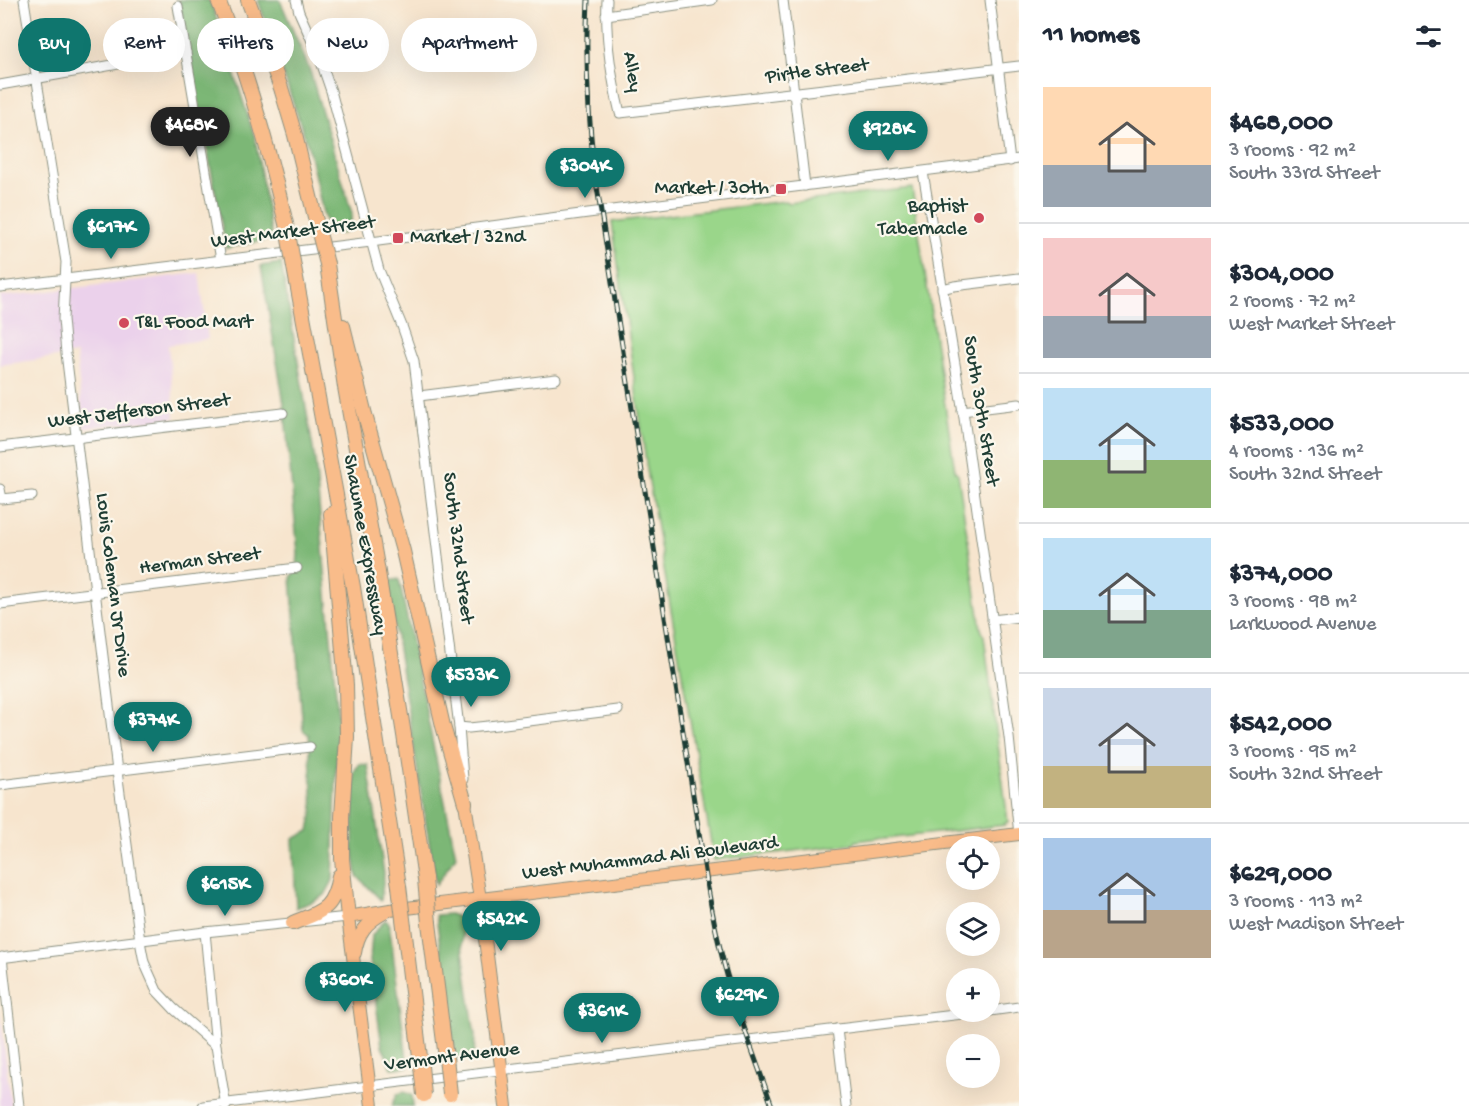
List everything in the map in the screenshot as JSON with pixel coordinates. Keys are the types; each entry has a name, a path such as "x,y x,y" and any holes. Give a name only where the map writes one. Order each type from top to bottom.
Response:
{"highway":[{"name":"Shawnee Expressway","path":"218,0 250,87 287,228 360,630 399,886 425,1100"},
{"name":"Shawnee Expressway","path":"248,0 280,88 304,168 327,264 345,387 404,735 425,879 451,1100"},
{"path":"327,264 365,415 403,551 443,726 465,803"},
{"path":"323,422 346,685 347,737 342,859 348,917"},
{"path":"293,923 322,911 330,904 337,890 342,859"}],"main road":[{"name":"South 32nd Street","path":"465,803 480,899 506,1106"},
{"name":"West Muhammad Ali Boulevard","path":"348,917 1019,834"},
{"path":"354,959 361,932 376,918 390,910"},
{"path":"348,917 372,1106"}],"street":[{"name":"Louis Coleman Jr Drive","path":"24,0 66,262 63,319 117,771 140,941 144,962 157,990 174,1009 216,1046"},
{"name":"South 32nd Street","path":"296,0 331,91 379,270 414,361 455,692 465,803"},
{"name":"Alley","path":"607,0 607,38 612,80 620,113"},
{"path":"606,15 712,0"},
{"path":"783,0 806,186"},
{"path":"990,0 1014,160"},
{"path":"178,6 221,260"},
{"path":"0,85 186,52"},
{"name":"Pirtle Street","path":"620,113 1019,66"},
{"name":"West Market Street","path":"0,287 1014,160"},
{"name":"South 30th Street","path":"923,172 962,411 1010,737 1019,834"},
{"path":"942,289 1019,278"},
{"path":"419,396 556,379"},
{"path":"962,411 1019,404"},
{"name":"West Jefferson Street","path":"0,447 283,413"},
{"path":"0,489 2,499 32,496"},
{"name":"Herman Street","path":"0,604 297,568"},
{"path":"992,620 1019,617"},
{"path":"459,727 469,728 618,710"},
{"path":"0,785 310,747"},
{"name":"West Muhammad Ali Boulevard","path":"1,958 348,917"},
{"path":"204,933 216,1046 226,1104"},
{"path":"1,958 19,1106"},
{"name":"Vermont Avenue","path":"1000,1010 1019,1007"},
{"name":"Vermont Avenue","path":"203,1106 946,1016"},
{"path":"837,1029 846,1106"}],"shaded area":[{"path":"199,273 208,339 168,345 175,418 84,428 76,354 0,365 0,297"},
{"path":"0,1009 11,1106 0,1106"}],"green space":[{"path":"179,0 209,0 216,18 197,18 197,72 234,72 255,138 272,239 226,248 185,32 185,18 182,18"},
{"path":"258,0 280,0 288,18 264,18"},
{"path":"294,33 306,62 306,72 310,72 352,214 349,230 341,234 328,228 308,146 283,72 294,72"},
{"path":"912,188 955,471 958,474 981,629 984,636 1008,822 1005,825 879,838 856,841 854,844 714,860 648,476 612,222"},
{"path":"281,263 315,460 338,716 333,880 325,895 296,908 293,839 309,831 313,810 309,735 303,730 291,578 297,568 298,553 284,404 261,266"},
{"path":"399,579 456,856 436,885 387,581"},
{"path":"359,764 368,765 384,874 381,900 357,876 353,850 354,772"},
{"path":"450,914 458,917 463,930 462,945 475,1036 474,1057 455,1059 436,915"},
{"path":"385,920 389,923 408,1067 392,1068 382,1046 370,960 372,935"},
{"path":"404,1092 412,1095 413,1106 392,1106 397,1094"}],"railway":[{"path":"588,0 588,84 594,168 708,887 727,975 772,1106"}],"place":[{"name":"Market / 30th","path":"781,189"},
{"name":"Baptist Tabernacle","path":"979,218"},
{"name":"Market / 32nd","path":"398,238"},
{"name":"T&L Food Mart","path":"124,323"}]}
